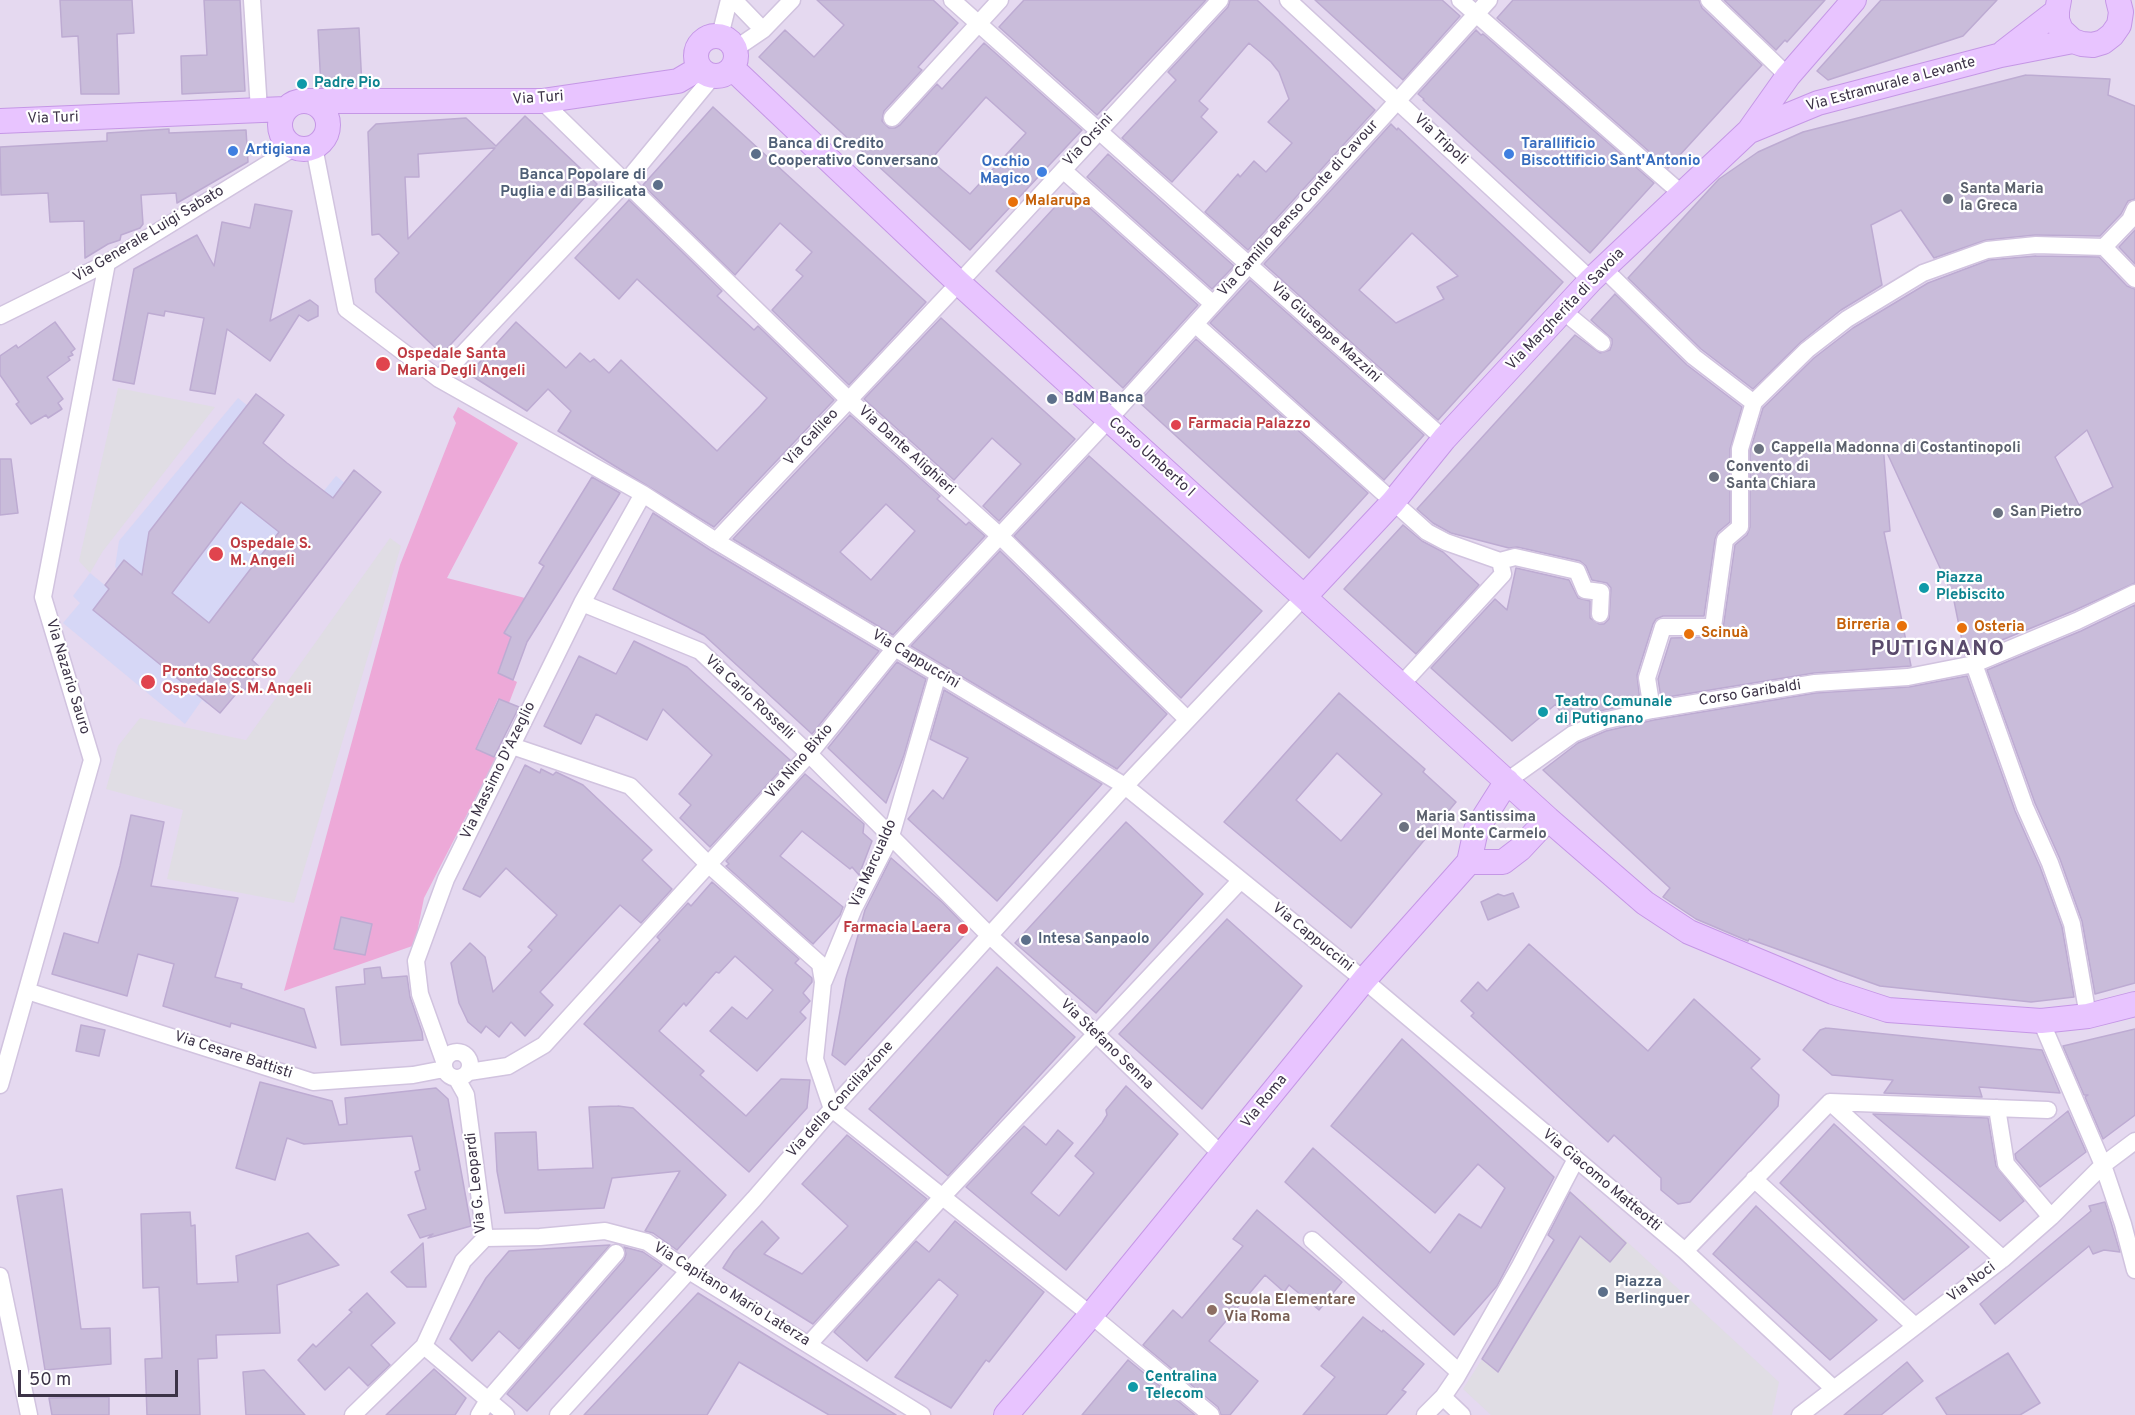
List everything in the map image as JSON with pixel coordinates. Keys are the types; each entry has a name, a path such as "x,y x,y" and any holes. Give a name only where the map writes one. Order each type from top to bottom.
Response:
{"street":[{"path":"252,0 259,110"},
{"path":"720,59 729,0"},
{"path":"734,0 763,30"},
{"path":"439,379 625,183 720,59 763,30 792,0"},
{"name":"Via Giuseppe Mazzini","path":"952,0 1444,439"},
{"path":"892,118 1000,0"},
{"name":"Via Orsini","path":"959,283 1220,0"},
{"name":"Via Tripoli","path":"1288,0 1397,100 1597,274 1694,357 1754,403"},
{"path":"1460,0 1683,194"},
{"name":"Via Camillo Benso Conte di Cavour","path":"1109,419 1489,0"},
{"path":"1709,0 1788,76"},
{"name":"Via Margherita di Savoia","path":"1304,597 1393,502 1444,439 1597,274 1749,131 1788,76 1854,0"},
{"path":"2118,0 2127,28"},
{"path":"2058,5 2057,20 2061,30 2073,41"},
{"name":"Via Estramurale a Levante","path":"2001,54 2058,5"},
{"name":"Via Estramurale a Levante","path":"1749,131 1818,103 2001,54 2073,41 2093,45 2127,28"},
{"name":"Via Turi","path":"0,121 259,110 295,105 371,101 542,101 678,81 720,59"},
{"name":"Corso Umberto I","path":"720,59 959,283 1548,819 1638,898 1689,932 1833,992 1888,1010 2041,1021 2088,1016 2135,1004"},
{"name":"Via Turi","path":"328,123 371,101"},
{"name":"Via Dante Alighieri","path":"542,101 848,399 1000,536 1187,719"},
{"path":"295,105 318,105 327,116 328,123 325,137 304,147 284,137 280,130 282,116 295,105"},
{"name":"Via Generale Luigi Sabato","path":"0,316 108,263 304,147"},
{"name":"Via Cappuccini","path":"304,147 346,309 439,379 643,494 716,541 1125,786 1364,980"},
{"path":"1063,170 1213,304"},
{"path":"2104,247 2130,220 2135,209"},
{"path":"1652,710 1647,678 1663,627 1713,627 1725,540 1740,527 1740,449 1754,403 1816,344 1847,319 1923,273 1987,250 2036,245 2104,247 2135,279"},
{"name":"Via Nazario Sauro","path":"0,1084 92,760 42,597 108,263"},
{"name":"Via Galileo","path":"716,541 959,283"},
{"path":"1563,310 1602,342"},
{"path":"1195,324 1427,532 1446,542 1500,561 1515,557 1577,571 1585,590 1601,592 1600,614"},
{"name":"Via Nino Bixio","path":"454,1070 508,1066 544,1045 808,754 895,648 1109,419"},
{"name":"Via Massimo D'Azeglio","path":"454,1070 420,994 416,961 446,879 582,603 643,494"},
{"path":"1401,685 1503,574 1500,561"},
{"name":"Corso Garibaldi","path":"1507,781 1573,734 1603,722 1652,710 1815,683 1908,677 1974,664 2077,621 2135,593"},
{"name":"Via della Conciliazione","path":"558,1415 1125,786 1304,597"},
{"name":"Via Carlo Rosselli","path":"582,603 700,651 808,754 990,936"},
{"path":"1974,664 2025,807 2050,863 2072,924 2088,1016"},
{"name":"Via Marcualdo","path":"823,982 854,908 891,836 938,674"},
{"path":"512,746 630,786 708,864 820,964 823,982 815,1059 832,1109 1091,1315 1210,1415"},
{"name":"Via Roma","path":"1006,1415 1091,1315 1364,980 1469,862 1476,830 1507,781"},
{"path":"1469,862 1503,862 1520,849 1548,819"},
{"path":"809,1344 943,1196 1241,880"},
{"name":"Via Stefano Senna","path":"990,936 1222,1155"},
{"name":"Via Giacomo Matteotti","path":"1364,980 1685,1251 1833,1388"},
{"name":"Via Cesare Battisti","path":"27,991 313,1082 454,1070"},
{"path":"2041,1021 2103,1166 2123,1224 2135,1270"},
{"name":"Via G. Leopardi","path":"424,1346 463,1261 485,1238 466,1095 454,1070"},
{"path":"1830,1102 2003,1259"},
{"path":"1685,1251 1830,1102 2048,1110"},
{"path":"1997,1108 2006,1164 2051,1217"},
{"name":"Via Noci","path":"1800,1415 2003,1259 2051,1217 2103,1166 2135,1141"},
{"path":"1425,1415 1443,1397 1459,1372 1520,1266 1576,1159"},
{"path":"1754,1179 1915,1326"},
{"name":"Via Capitano Mario Laterza","path":"485,1238 605,1232 647,1242 689,1271 922,1415"},
{"path":"1312,1240 1459,1372"},
{"path":"479,1415 488,1400 616,1253"},
{"path":"0,1276 29,1415"},
{"path":"353,1415 424,1346 506,1415"},
{"path":"1443,1397 1462,1415"}],"shaded area":[{"path":"0,0 2135,0 2135,1415 0,1415"},
{"path":"118,388 215,407 103,551 90,573 79,561"},
{"name":"Ospedale S. M. Angeli","path":"238,398 264,419 241,446 314,503 336,476 362,497 225,681 207,704 202,700 185,724 63,623 80,603 73,596 90,573 112,591 124,576 115,567 119,541"},
{"path":"458,407 518,443 447,578 525,598 505,633 511,637 498,672 517,682 509,703 498,699 476,748 496,758 424,898 418,928 418,944 284,991 400,565 456,423 453,417"},
{"path":"390,538 401,546 294,903 167,879 183,810 106,789 118,746 140,718 246,740"},
{"name":"Piazza Berlinguer","path":"1583,1201 1779,1382 1772,1415 1491,1415 1463,1389"}],"building":[{"path":"60,0 132,0 134,33 117,34 119,94 81,94 78,36 62,37"},
{"path":"204,0 240,0 245,91 182,94 181,56 207,55"},
{"path":"817,0 933,0 958,23 918,67 922,70 884,111 882,121 889,128 900,125 937,84 942,89 984,43 1082,130 970,250 759,57 785,30 814,57 844,25","holes":["986,97 1026,133 970,194 936,165 939,162 933,157"]},
{"path":"1024,0 1206,0 1097,115 999,27"},
{"path":"1230,0 1257,0 1375,110 1248,250 1205,212 1238,174 1240,177 1254,161 1266,172 1292,143 1268,122 1289,99 1279,72 1271,62 1249,43 1199,101 1208,109 1201,117 1217,132 1172,182 1122,138 1176,80 1168,72 1228,7"},
{"path":"1315,0 1442,0 1460,16 1403,80"},
{"path":"1513,0 1699,0 1702,8 1762,65 1668,168 1497,18"},
{"path":"1724,0 1825,0 1787,42 1785,40 1776,50"},
{"path":"1881,0 1997,0 1963,36 1828,80 1817,71"},
{"path":"359,28 362,87 321,87 318,30"},
{"path":"1476,30 1654,183 1590,253 1418,94"},
{"path":"2026,75 2110,79 2108,95 2135,106 2135,199 2128,201 2121,214 2100,236 2035,235 1986,240 1934,258 1901,210 1871,225 1882,285 1841,310 1801,342 1753,389 1701,349 1628,278 1719,179 1758,152 1803,132"},
{"path":"713,107 926,302 849,385 772,310 803,276 796,270 812,252 780,223 735,275 643,185"},
{"path":"525,116 597,184 442,354 376,292 375,279 399,253 379,234 372,235 368,132 376,124 466,118 496,146","holes":["495,148 408,239 405,177 419,177 418,154"]},
{"path":"1391,124 1563,282 1438,420 1264,264","holes":["1412,233 1458,276 1437,287 1444,299 1396,323 1359,290"]},
{"path":"169,129 169,133 246,130 248,162 177,203 176,193 141,195 143,224 140,228 121,235 120,240 108,244 85,258 84,221 50,222 48,193 1,195 0,147 107,141 107,133"},
{"path":"1108,154 1234,266 1212,289 1087,177"},
{"path":"1073,193 1198,305 1123,388 996,271 1065,196 1068,198"},
{"path":"629,200 722,291 717,296 754,330 758,326 834,400 714,527 558,431 571,411 548,389 527,411 469,374 516,322 566,368 580,353 590,362 594,359 609,373 621,360 717,451 760,406 767,398 637,279 619,299 575,258"},
{"path":"255,204 292,211 270,321 310,300 318,306 318,316 308,321 299,315 270,361 227,329 215,394 190,390 204,318 165,311 164,316 148,313 134,384 113,380 134,269 197,235 214,266 222,222 250,228"},
{"path":"2135,230 2135,264 2119,247"},
{"path":"2036,256 2099,257 2127,286 2135,289 2135,583 1965,655 1953,596 1883,444 1890,531 1884,532 1911,666 1814,673 1661,698 1658,679 1671,638 1714,637 1723,629 1735,545 1747,535 1750,527 1750,451 1763,408 1814,358 1853,328 1928,283 1989,260","holes":["2087,430 2113,487 2079,505 2055,457"]},
{"path":"1250,280 1424,435 1384,480 1210,323"},
{"path":"1615,294 1687,365 1742,407 1730,449 1730,522 1718,532 1715,539 1704,616 1663,616 1656,619 1653,624 1637,675 1640,702 1600,711 1567,725 1556,704 1512,741 1431,668 1495,599 1507,610 1516,568 1569,580 1578,598 1590,601 1590,618 1599,624 1604,624 1609,619 1611,588 1607,583 1592,580 1586,566 1580,561 1517,547 1509,548 1451,533 1433,523 1417,509 1575,335 1600,353 1610,350 1612,339 1591,320"},
{"path":"941,318 1075,439 999,521 983,506 1021,464 992,438 954,480 864,399"},
{"path":"55,322 75,349 71,352 73,355 68,357 70,360 47,377 63,399 58,403 62,409 48,418 46,415 31,424 16,404 19,402 0,375 0,356 16,345 18,348"},
{"path":"1196,339 1368,493 1309,558 1139,402"},
{"name":"Ospedale S. M. Angeli","path":"256,394 284,415 263,443 287,463 333,498 354,470 381,492 252,660 261,668 244,691 241,688 220,713 93,610 109,589 105,585 124,560 142,575 149,532","holes":["241,502 279,532 209,623 172,593"]},
{"path":"850,415 940,496 937,499 966,525 969,522 985,536 893,635 733,539","holes":["886,504 915,531 871,580 840,552"]},
{"path":"1089,456 1262,611 1181,698 1014,536"},
{"path":"0,459 11,459 18,513 0,515"},
{"path":"592,477 620,493 527,642 513,680 498,673 511,637 504,633 544,566 539,563"},
{"path":"653,513 710,550 879,651 812,734 704,635 613,589"},
{"path":"1403,525 1422,541 1443,552 1479,585 1416,654 1344,589"},
{"path":"1000,551 1167,714 1117,769 911,646"},
{"path":"2135,605 2135,983 2095,994 2082,921 2060,859 2035,803 1987,670 2081,631"},
{"path":"634,641 687,667 790,760 710,847 680,818 691,805 679,794 712,755 663,709 647,740 596,714 581,744 544,726 579,656 616,674"},
{"path":"897,662 926,679 904,755 886,803 828,748"},
{"path":"1967,676 2015,811 2040,867 2062,927 2074,997 2031,1002 1880,986 1749,939 1748,941 1696,919 1663,897 1670,888 1543,770 1578,743 1606,731 1654,720 1816,693 1909,687"},
{"path":"944,690 1102,784 997,901 908,819 933,790 943,799 968,758 930,739"},
{"path":"1339,693 1425,769 1423,772 1456,802 1351,928 1224,822","holes":["1337,753 1382,794 1341,841 1296,800"]},
{"path":"499,699 519,707 494,757 476,749"},
{"path":"525,765 540,773 541,769 553,775 556,772 583,785 652,850 642,860 672,889 641,923 620,905 540,992 553,1005 525,1036 511,1022 499,1037 486,1026 481,1033 468,1022 459,1003 451,963 470,943 485,957 493,992 532,950 528,947 557,915 506,868 480,897 463,889"},
{"path":"805,774 864,824 863,833 872,841 859,875 852,867 850,869 802,831 780,856 843,907 840,915 813,944 726,866 729,864 726,861"},
{"path":"131,815 164,822 151,886 238,898 215,977 242,984 241,988 304,1009 316,1048 231,1023 230,1027 163,1006 174,964 138,954 127,996 52,974 64,933 98,943 120,866"},
{"path":"1126,822 1203,894 1096,1013 1015,943"},
{"path":"891,858 943,903 969,930 845,1065 832,1055 846,979 865,910"},
{"path":"712,882 799,959 795,963 812,978 812,982 803,993 810,1001 800,1012 806,1018 757,1071 710,1031 732,1007 747,1019 773,990 735,956 719,973 716,972 686,1006 684,1003 659,1031 704,1071 700,1075 746,1116 781,1079 810,1080 807,1108 749,1172 584,1024 660,940 657,937 688,903 691,906"},
{"path":"1513,893 1519,907 1488,920 1481,902 1498,894 1504,896"},
{"path":"341,917 372,924 365,955 334,949"},
{"path":"1227,919 1302,986 1202,1109 1119,1034"},
{"path":"1529,944 1648,1051 1694,999 1760,1059 1751,1068 1779,1095 1778,1106 1690,1202 1678,1204 1661,1190 1661,1178 1614,1135 1608,1142 1471,1016 1474,1013 1461,1001 1478,982 1487,991"},
{"path":"380,967 382,978 407,976 410,997 423,1040 341,1045 336,987 365,984 364,969"},
{"path":"997,967 1075,1037 948,1176 869,1109"},
{"path":"81,1025 105,1030 99,1056 76,1051"},
{"path":"1826,1028 2042,1050 2060,1093 1979,1087 1982,1097 1884,1093 1893,1080 1832,1075 1803,1050 1820,1030"},
{"path":"2135,1029 2135,1115 2103,1139 2085,1097 2088,1095 2084,1095 2063,1046"},
{"path":"1402,1039 1554,1177 1497,1286 1454,1335 1285,1182 1313,1148 1430,1253 1459,1214 1481,1228 1505,1188 1478,1164 1435,1213 1331,1126"},
{"path":"260,1082 332,1101 339,1125 347,1124 345,1098 436,1088 448,1099 471,1226 428,1238 433,1234 420,1238 408,1215 426,1209 415,1172 420,1170 412,1136 304,1144 287,1138 275,1180 236,1168"},
{"path":"1126,1086 1178,1134 1066,1270 966,1187 1024,1126 1046,1145 1058,1130 1073,1143 1031,1193 1059,1216 1094,1173 1075,1156 1102,1123 1107,1115 1106,1110"},
{"path":"589,1107 633,1108 726,1195 677,1250 653,1233 645,1231 680,1171 612,1178 604,1208 505,1213 497,1171 495,1133 536,1132 538,1170 593,1168"},
{"path":"2068,1111 2086,1152 2040,1187 2016,1159 2015,1154"},
{"path":"1873,1114 1988,1118 1996,1166 2024,1201 2000,1221"},
{"path":"1834,1124 1969,1247 1904,1300 1780,1183"},
{"path":"847,1135 927,1199 813,1324 723,1268 734,1251 762,1221 779,1238 764,1254 802,1274 848,1226 802,1184"},
{"path":"62,1189 81,1329 110,1328 111,1364 45,1370 17,1196"},
{"path":"1570,1192 1626,1243 1610,1262 1580,1236 1498,1372 1482,1359 1554,1240 1548,1235"},
{"path":"2105,1202 2120,1252 2104,1250 2093,1254 2089,1246 1995,1324 1980,1304 2091,1211 2089,1206"},
{"path":"1756,1206 1877,1320 1830,1360 1713,1254"},
{"name":"Scuola Elementare Via Roma","path":"1257,1210 1342,1282 1319,1310 1289,1285 1284,1292 1265,1275 1209,1341 1258,1381 1230,1415 1221,1415 1218,1407 1143,1345 1173,1310 1182,1318 1243,1246 1233,1239"},
{"path":"190,1212 191,1226 195,1225 197,1284 238,1282 236,1256 308,1233 339,1265 277,1285 280,1333 216,1335 217,1358 198,1359 200,1415 147,1415 145,1359 162,1358 159,1287 143,1288 141,1214"},
{"path":"955,1221 1044,1292 989,1362 986,1360 951,1408 895,1377 958,1295 939,1279 867,1361 834,1332 916,1241 929,1252"},
{"path":"423,1243 426,1287 407,1287 391,1272"},
{"path":"610,1245 519,1349 499,1331 472,1361 450,1339 486,1278 509,1251"},
{"path":"624,1247 643,1252 662,1265 527,1411 507,1394 624,1260 626,1254"},
{"path":"367,1293 395,1323 371,1345 390,1365 368,1386 349,1367 325,1390 298,1360 313,1344 316,1347 352,1312 349,1310"},
{"path":"698,1293 896,1415 829,1415 739,1362 707,1415 584,1415"},
{"path":"1363,1317 1382,1332 1383,1330 1424,1364 1402,1390 1406,1392 1386,1415 1303,1415 1335,1377 1321,1366"},
{"path":"2008,1353 2040,1403 2020,1415 1947,1415 1936,1398"},
{"name":"Centralina Telecom","path":"1128,1360 1195,1415 1082,1415"},
{"path":"1907,1362 1923,1381 1881,1415 1844,1415"},
{"path":"434,1369 466,1398 455,1415 386,1415"},
{"path":"264,1370 305,1415 246,1415 243,1372"},
{"path":"109,1397 109,1415 52,1415 49,1398"}],"place":[{"name":"Padre Pio","path":"302,84"},
{"name":"Artigiana","path":"233,151"},
{"name":"Banca di Credito Cooperativo Conversano","path":"756,154"},
{"name":"Tarallificio Biscottificio Sant'Antonio","path":"1509,154"},
{"name":"Occhio Magico","path":"1042,172"},
{"name":"Banca Popolare di Puglia e di Basilicata","path":"658,185"},
{"name":"Santa Maria la Greca","path":"1948,199"},
{"name":"Malarupa","path":"1013,202"},
{"name":"Ospedale Santa Maria Degli Angeli","path":"383,364"},
{"name":"BdM Banca","path":"1052,399"},
{"name":"Farmacia Palazzo","path":"1176,425"},
{"name":"Cappella Madonna di Costantinopoli","path":"1759,449"},
{"name":"Convento di Santa Chiara","path":"1714,477"},
{"name":"San Pietro","path":"1998,513"},
{"name":"Ospedale S. M. Angeli","path":"216,554"},
{"name":"Piazza Plebiscito","path":"1924,588"},
{"name":"Birreria","path":"1902,626"},
{"name":"Osteria","path":"1962,628"},
{"name":"Scinuà","path":"1689,634"},
{"name":"Pronto Soccorso Ospedale S. M. Angeli","path":"148,682"},
{"name":"Teatro Comunale di Putignano","path":"1543,712"},
{"name":"Maria Santissima del Monte Carmelo","path":"1404,827"},
{"name":"Farmacia Laera","path":"963,929"},
{"name":"Intesa Sanpaolo","path":"1026,940"},
{"name":"Piazza Berlinguer","path":"1603,1292"},
{"name":"Scuola Elementare Via Roma","path":"1212,1310"},
{"name":"Centralina Telecom","path":"1133,1387"}],"district":[{"name":"PUTIGNANO","path":"1938,651"}]}
